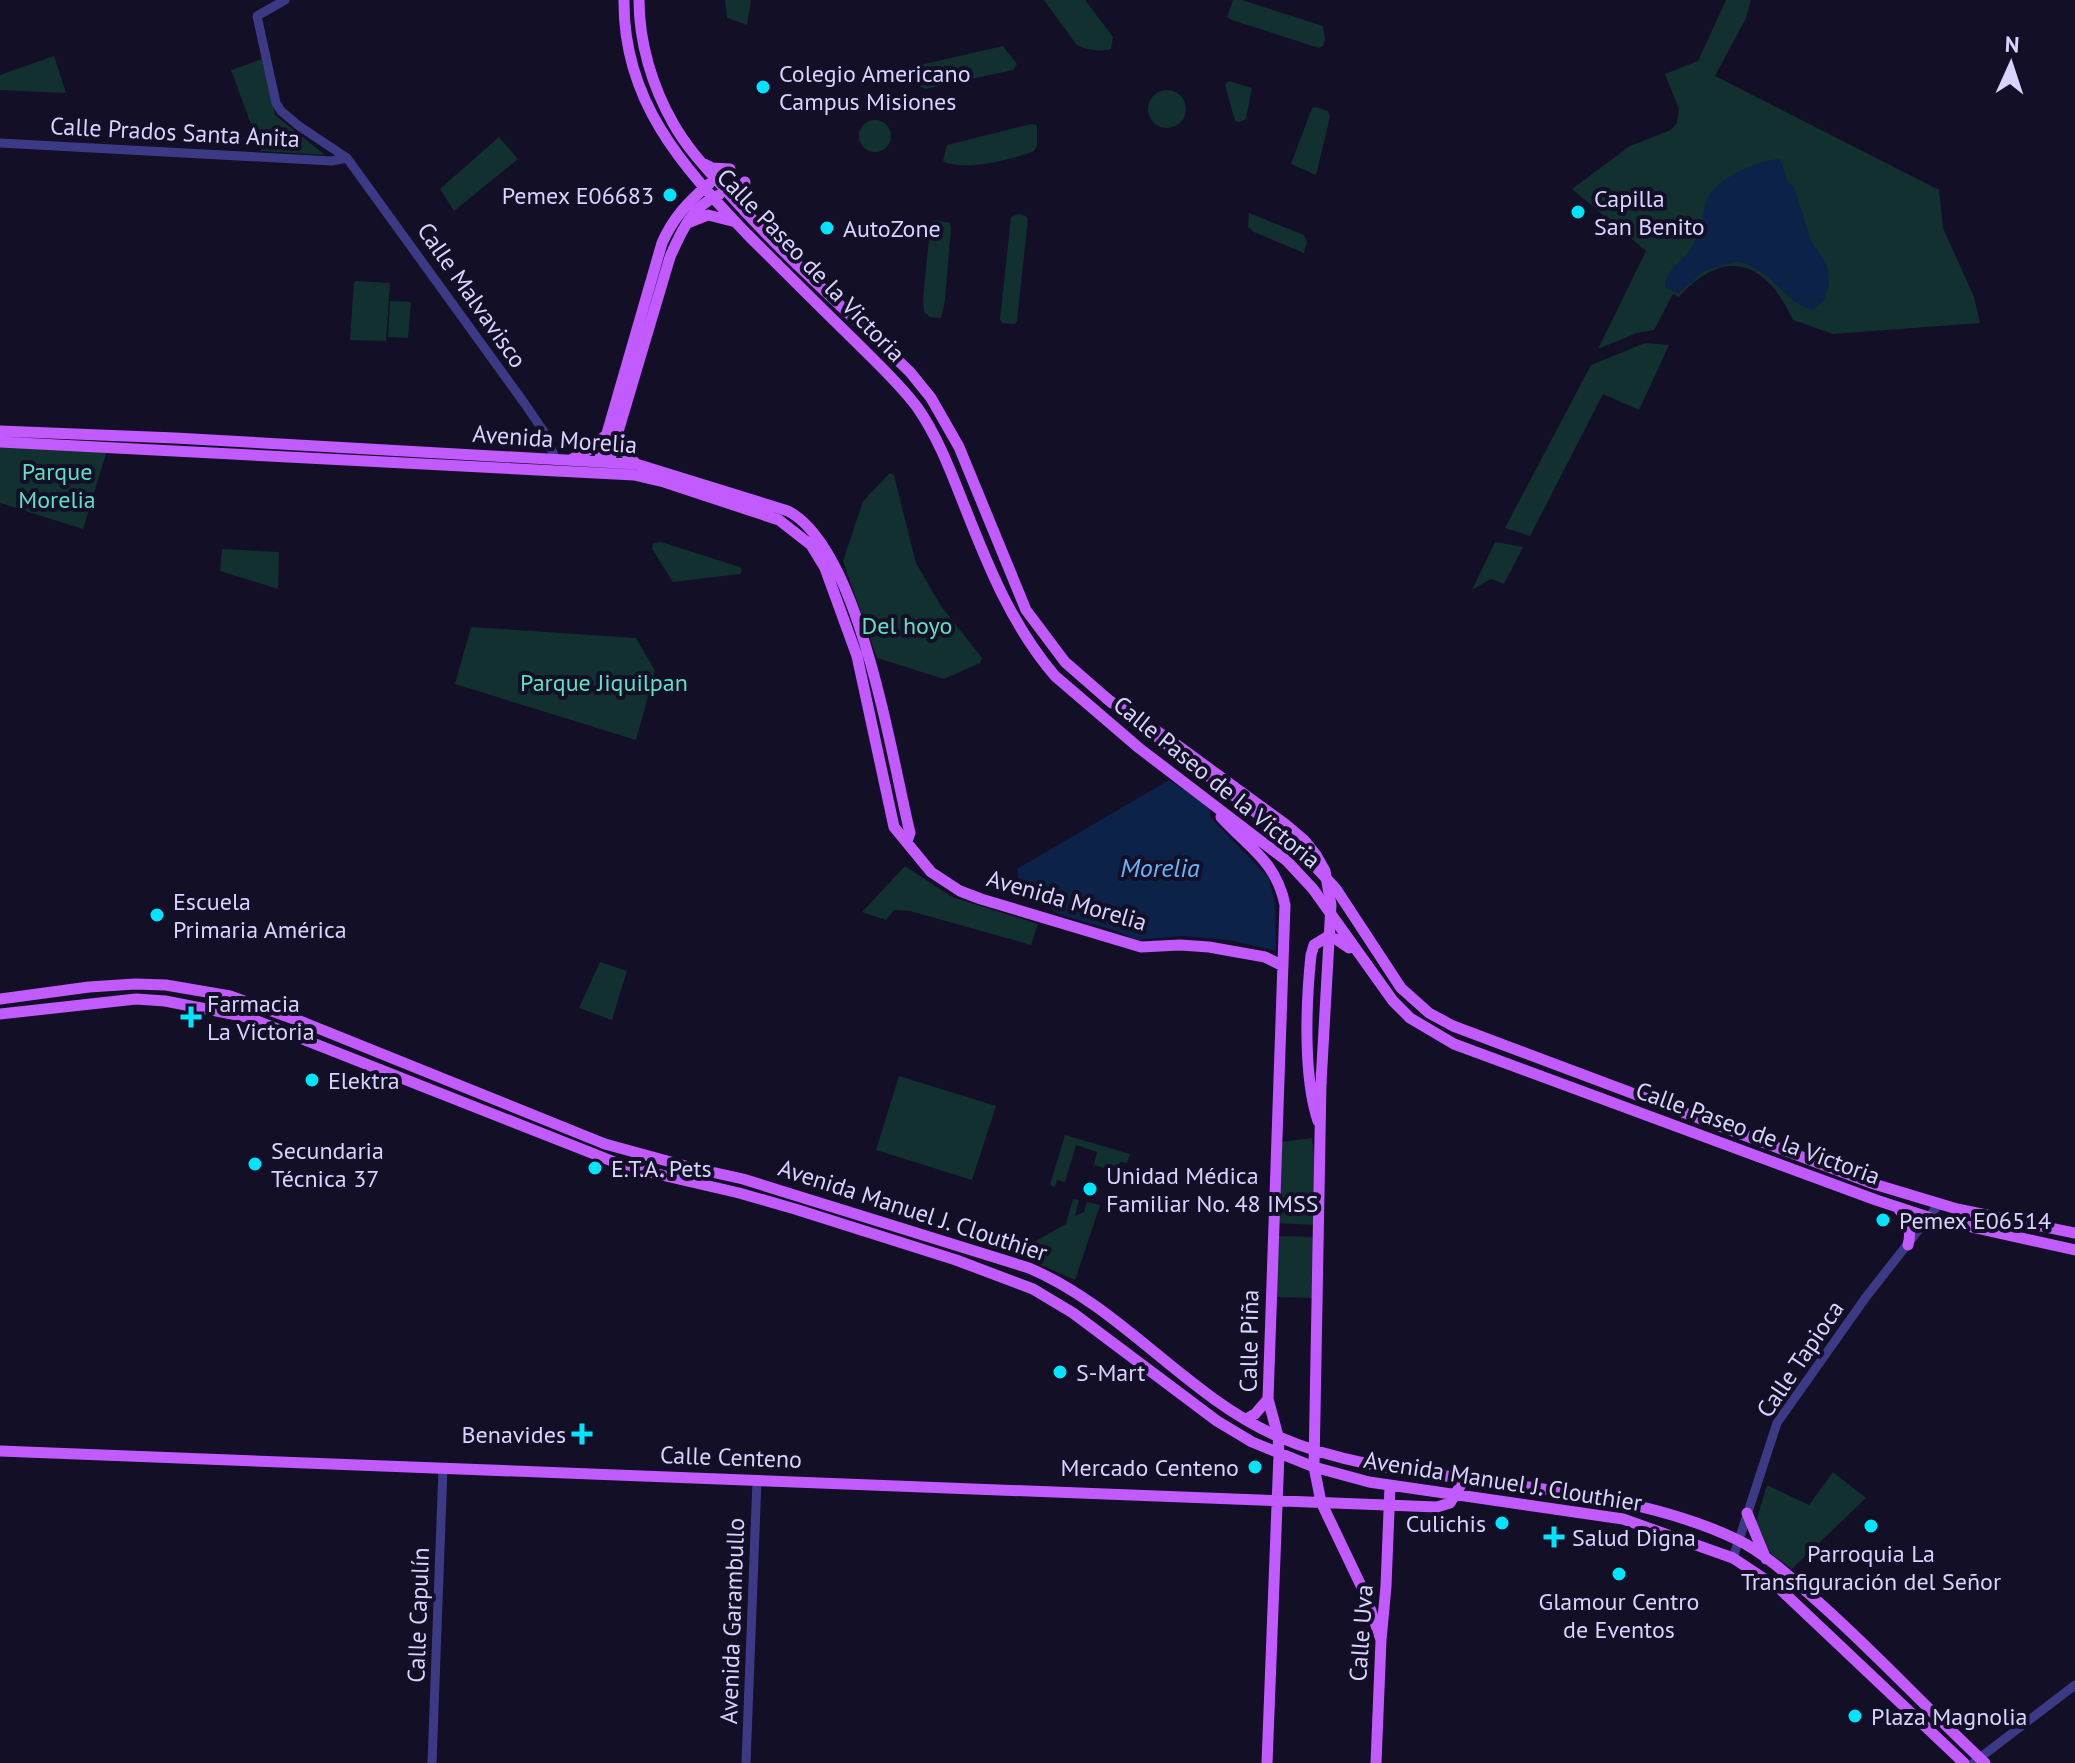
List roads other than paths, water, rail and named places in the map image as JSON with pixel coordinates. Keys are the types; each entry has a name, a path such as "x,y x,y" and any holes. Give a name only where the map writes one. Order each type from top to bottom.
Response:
{"main road":[{"name":"Calle Paseo de la Victoria","path":"624,0 626,32 641,94 679,161 917,407 936,438 1001,592 1044,663 1139,748 1287,861 1313,889 1357,954 1410,1018 1454,1044 1897,1207 1931,1218 2075,1250"},
{"name":"Calle Paseo de la Victoria","path":"639,0 644,48 658,92 681,136 743,210 910,372 931,398 959,447 1026,610 1065,662 1107,699 1288,837 1336,889 1401,988 1429,1013 1453,1026 1874,1184 1939,1204 2075,1233"},
{"path":"604,462 688,202 688,182 679,161"},
{"path":"703,164 730,169"},
{"path":"681,224 697,209 715,179"},
{"path":"743,210 745,182"},
{"path":"688,202 709,193 728,192"},
{"path":"681,224 708,215 737,224"},
{"name":"Avenida Morelia","path":"0,431 636,464 788,511 821,540 842,581 870,661 910,833 907,841"},
{"path":"570,460 614,433"},
{"path":"614,433 636,464"},
{"name":"Avenida Morelia","path":"0,442 634,475 779,520 811,545 835,590 857,656 894,827 931,872 970,895 1141,947 1180,945 1265,957 1283,966"},
{"path":"1107,699 1166,737 1273,815 1304,840 1325,871 1331,905 1321,1083 1314,1458 1321,1502 1365,1594 1381,1640"},
{"name":"Calle Piña","path":"1211,801 1225,821 1261,855 1277,878 1285,905 1268,1399 1278,1436 1279,1454 1267,1763"},
{"path":"1321,1129 1310,1085 1311,955 1314,945 1327,937 1336,939 1357,954"},
{"name":"Avenida Manuel J. Clouthier","path":"0,999 135,984 199,990 253,1002 605,1144 757,1183 932,1235 1039,1272 1079,1293 1104,1311 1212,1397 1314,1458 1390,1486 1623,1519 1733,1558 1781,1590 1964,1763"},
{"name":"Avenida Manuel J. Clouthier","path":"0,1014 136,999 197,1006 247,1017 627,1167 795,1209 943,1256 1033,1289 1073,1313 1217,1421 1279,1454 1369,1470 1394,1469 1611,1500 1739,1541 1767,1559 1863,1642 1979,1761"},
{"path":"1599,1098 1613,1094 1655,1102"},
{"path":"1744,1151 1760,1152 1799,1164 1806,1159"},
{"path":"1897,1207 1907,1221 1908,1245"},
{"path":"1246,1419 1268,1399"},
{"path":"1217,1421 1247,1432 1259,1427"},
{"name":"Calle Centeno","path":"0,1451 1388,1506 1443,1507 1456,1496"},
{"path":"1456,1496 1465,1478"},
{"name":"Calle Uva","path":"1376,1763 1390,1486"},
{"path":"1747,1513 1767,1559"},
{"path":"1365,1594 1386,1586"}],"street":[{"path":"285,0 257,16 276,103 299,126 347,158"},
{"name":"Calle Prados Santa Anita","path":"0,143 332,161 347,158"},
{"name":"Calle Malvavisco","path":"347,158 525,404 544,432 556,460"},
{"name":"Calle Tapioca","path":"1733,1558 1777,1423 1866,1297 1939,1204"},
{"name":"Calle Capulín","path":"432,1763 443,1468"},
{"name":"Avenida Garambullo","path":"746,1763 757,1480"},
{"path":"1979,1761 2075,1685"}],"water":[{"path":"1778,159 1788,182 1794,187 1811,241 1826,263 1829,284 1824,300 1814,310 1804,307 1750,265 1737,261 1704,271 1679,293 1665,288 1671,271 1695,243 1706,202 1717,186 1736,173"},
{"name":"Morelia","path":"1169,780 1210,807 1210,817 1269,878 1275,903 1276,951 1229,940 1183,936 1136,940 1114,930 1064,916 1020,895 1017,869"}],"place":[{"name":"Colegio Americano Campus Misiones","path":"763,87"},
{"name":"Pemex E06683","path":"670,195"},
{"name":"Capilla San Benito","path":"1578,212"},
{"name":"AutoZone","path":"827,228"},
{"name":"Escuela Primaria América","path":"157,915"},
{"name":"Farmacia La Victoria","path":"191,1017"},
{"name":"Elektra","path":"312,1080"},
{"name":"Secundaria Técnica 37","path":"255,1164"},
{"name":"E.T.A. Pets","path":"595,1168"},
{"name":"Unidad Médica Familiar No. 48 IMSS","path":"1090,1189"},
{"name":"Pemex E06514","path":"1883,1220"},
{"name":"S-Mart","path":"1060,1372"},
{"name":"Benavides","path":"582,1434"},
{"name":"Mercado Centeno","path":"1255,1467"},
{"name":"Culichis","path":"1502,1523"},
{"name":"Parroquia La Transfiguración del Señor","path":"1871,1526"},
{"name":"Salud Digna","path":"1554,1537"},
{"name":"Glamour Centro de Eventos","path":"1619,1574"},
{"name":"Plaza Magnolia","path":"1855,1716"}],"park label":[{"name":"Parque Morelia","path":"57,485"},
{"name":"Del hoyo","path":"907,625"},
{"name":"Parque Jiquilpan","path":"604,682"}]}
